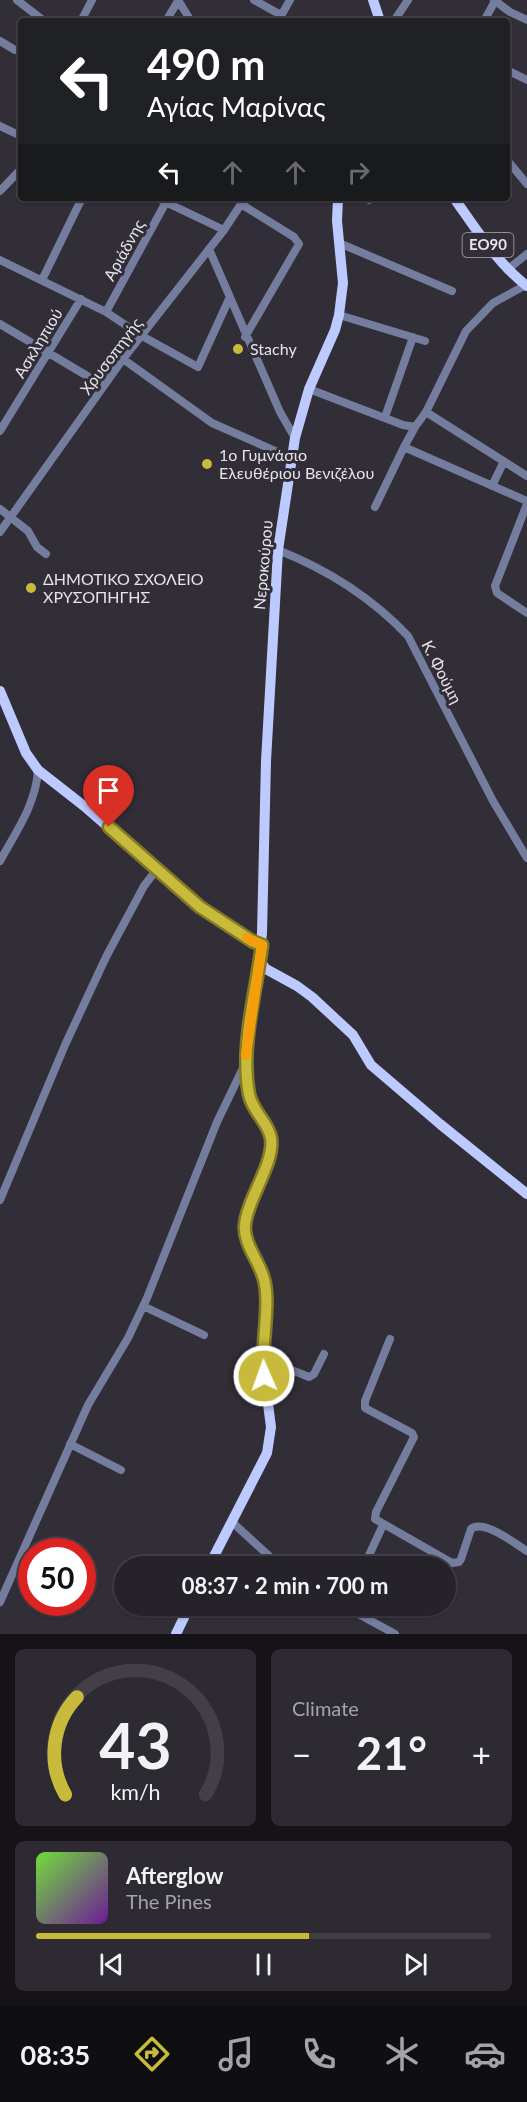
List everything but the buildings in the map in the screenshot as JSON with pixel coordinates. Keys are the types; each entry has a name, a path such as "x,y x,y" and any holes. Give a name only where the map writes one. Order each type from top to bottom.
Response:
{"main road":[{"path":"373,0 377,18"},
{"name":"Νεροκούρου","path":"214,1556 267,1453 270,1440 271,1427 262,1358 266,1287 244,1230 248,1212 269,1157 271,1138 249,1096 245,1064 262,945 266,761 278,550 295,438 309,390 335,330 339,315 343,283 338,201"},
{"name":"ΕΟ90","path":"456,201 507,270 526,286"},
{"path":"0,691 26,753 38,771 84,806 200,907 252,941 262,945"},
{"path":"260,961 266,969 312,997 353,1035 371,1065 527,1194"},
{"path":"176,1634 185,1616"}],"street":[{"path":"17,0 40,18"},
{"path":"83,18 92,0"},
{"path":"168,18 178,0 189,18"},
{"path":"255,0 279,18 290,0"},
{"path":"396,18 408,0"},
{"path":"485,18 494,0 527,20"},
{"path":"0,41 15,50"},
{"path":"510,72 527,80"},
{"path":"0,126 18,135"},
{"path":"510,164 527,184"},
{"path":"0,191 3,182 18,171"},
{"path":"42,280 81,201"},
{"path":"243,201 294,237 299,244 245,337"},
{"name":"Χρυσοπηγής","path":"0,532 123,359 224,230 243,201"},
{"path":"166,202 224,230"},
{"name":"Αριάδνης","path":"106,312 166,202"},
{"path":"339,243 452,291"},
{"path":"209,249 245,337 282,418 295,438"},
{"path":"507,270 527,254"},
{"path":"0,260 106,312 142,336 198,367 230,298"},
{"path":"375,507 466,331 487,307 526,286"},
{"name":"Ασκληπιού","path":"0,431 81,299"},
{"path":"339,315 425,340"},
{"path":"0,324 104,386"},
{"path":"385,417 413,337"},
{"path":"123,359 212,423 291,458"},
{"path":"309,390 403,425 415,427"},
{"path":"426,412 527,476"},
{"path":"404,447 527,503 495,589 500,596 527,613"},
{"path":"492,486 504,461"},
{"path":"0,509 28,531 37,547 46,554"},
{"path":"518,527 527,531"},
{"name":"Κ. Φούμη","path":"278,550 306,561 354,590 390,617 408,636 493,801 527,858"},
{"path":"0,861 33,800 38,771"},
{"path":"0,1200 65,1045 106,957 144,886 158,869"},
{"path":"0,1602 88,1405 128,1338 143,1306 217,1122 245,1064"},
{"path":"143,1306 204,1335"},
{"path":"390,1339 365,1401 365,1407 412,1433 414,1437 375,1516 377,1521 456,1563 461,1559 471,1530 478,1526 486,1527 527,1551"},
{"path":"262,1358 308,1377 314,1374 324,1354"},
{"path":"70,1444 121,1470"},
{"path":"232,1522 269,1556"},
{"path":"369,1556 383,1525"},
{"path":"362,1616 395,1634"}],"slow traffic":[{"path":"246,1055 262,945 247,938"}],"place":[{"name":"Stachy","path":"238,349"},
{"name":"1ο Γυμνάσιο Ελευθέριου Βενιζέλου","path":"207,464"},
{"name":"ΔΗΜΟΤΙΚΟ ΣΧΟΛΕΙΟ ΧΡΥΣΟΠΗΓΗΣ","path":"31,588"}],"route":[{"path":"109,827 200,907 252,941 262,945 245,1064 249,1096 253,1107 266,1126 271,1138 271,1147 245,1221 244,1230 266,1287 262,1358 264,1376"}]}
